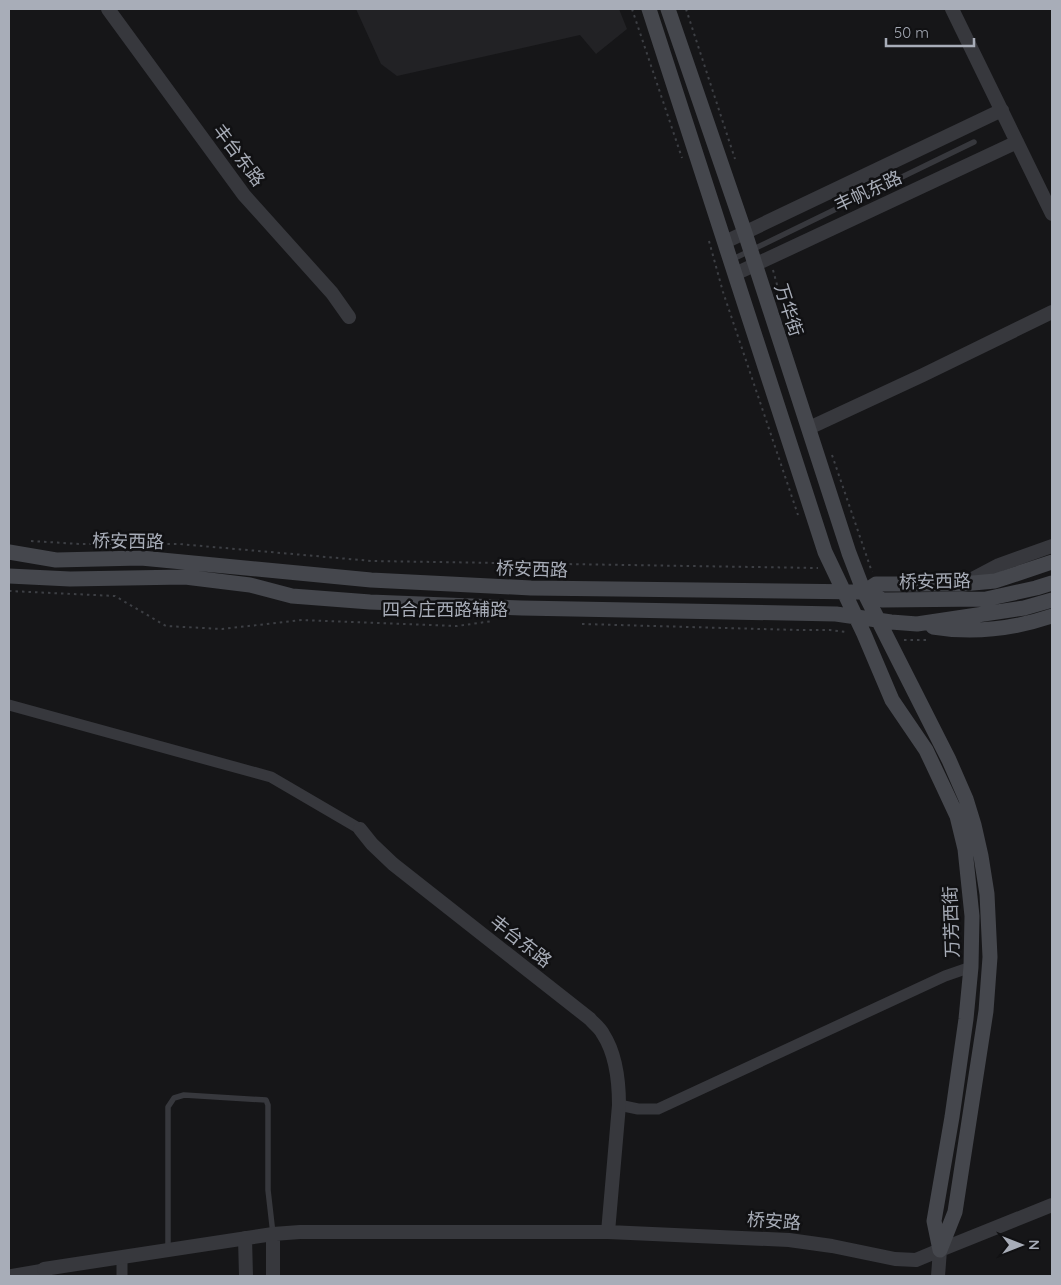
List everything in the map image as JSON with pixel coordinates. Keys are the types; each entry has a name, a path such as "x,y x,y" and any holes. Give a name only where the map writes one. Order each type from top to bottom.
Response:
{"main road":[{"path":"649,9 825,552 854,616"},
{"name":"万华街","path":"668,9 745,233 849,553 864,592 879,620"},
{"name":"桥安西路","path":"9,552 56,560 141,558 371,580 531,588 864,592 882,600 986,599 1036,588 1052,582"},
{"path":"864,592 876,584 962,584 995,581 1052,562"},
{"name":"桥安西路","path":"9,576 70,579 185,577 250,585 292,596 370,602 522,608 836,614 917,624 1024,608 1052,600"},
{"name":"万芳西街","path":"854,616 864,634 892,700 926,750 957,816 965,849 972,916 971,967 966,1019 952,1117 934,1221 940,1250"},
{"path":"917,624 945,629 975,631 999,629 1052,616"},
{"name":"万芳西街","path":"879,620 949,760 966,799 982,856 986,894 990,957 986,1011 955,1212 940,1250"}],"street":[{"name":"丰台东路","path":"108,9 244,194 332,293 349,317"},
{"path":"952,9 1052,214"},
{"name":"丰帆东路","path":"726,242 1002,110"},
{"name":"丰帆东路","path":"733,267 1017,142"},
{"path":"809,428 1052,312"},
{"path":"962,584 999,565 1052,546"},
{"path":"9,705 271,777 360,829"},
{"name":"丰台东路","path":"360,829 372,844 393,864 590,1019 603,1033 611,1050 619,1085 618,1105"},
{"path":"608,1232 618,1105 638,1109 658,1109 945,976 971,967"},
{"name":"桥安路","path":"44,1269 273,1234 300,1232 608,1232 796,1241 832,1246 906,1261 916,1260 1052,1205"},
{"path":"273,1234 274,1276"},
{"path":"246,1238 246,1276"},
{"name":"万芳西街","path":"938,1276 940,1250"},
{"path":"122,1257 122,1276"},
{"path":"9,1275 44,1269"}],"lane":[{"path":"752,258 974,142"},
{"path":"168,1250 168,1107 174,1098 184,1095 266,1100 268,1105 268,1190 273,1234"}],"path":[{"path":"26,541 80,544 179,544 372,561 817,567 823,574"},
{"name":"四合庄西路辅路","path":"9,591 115,596 166,626 222,629 302,620 457,626 496,621"},
{"path":"573,623 830,630 864,634"}],"shaded area":[{"path":"356,9 619,9 627,29 596,54 580,35 397,76 381,64"}]}
